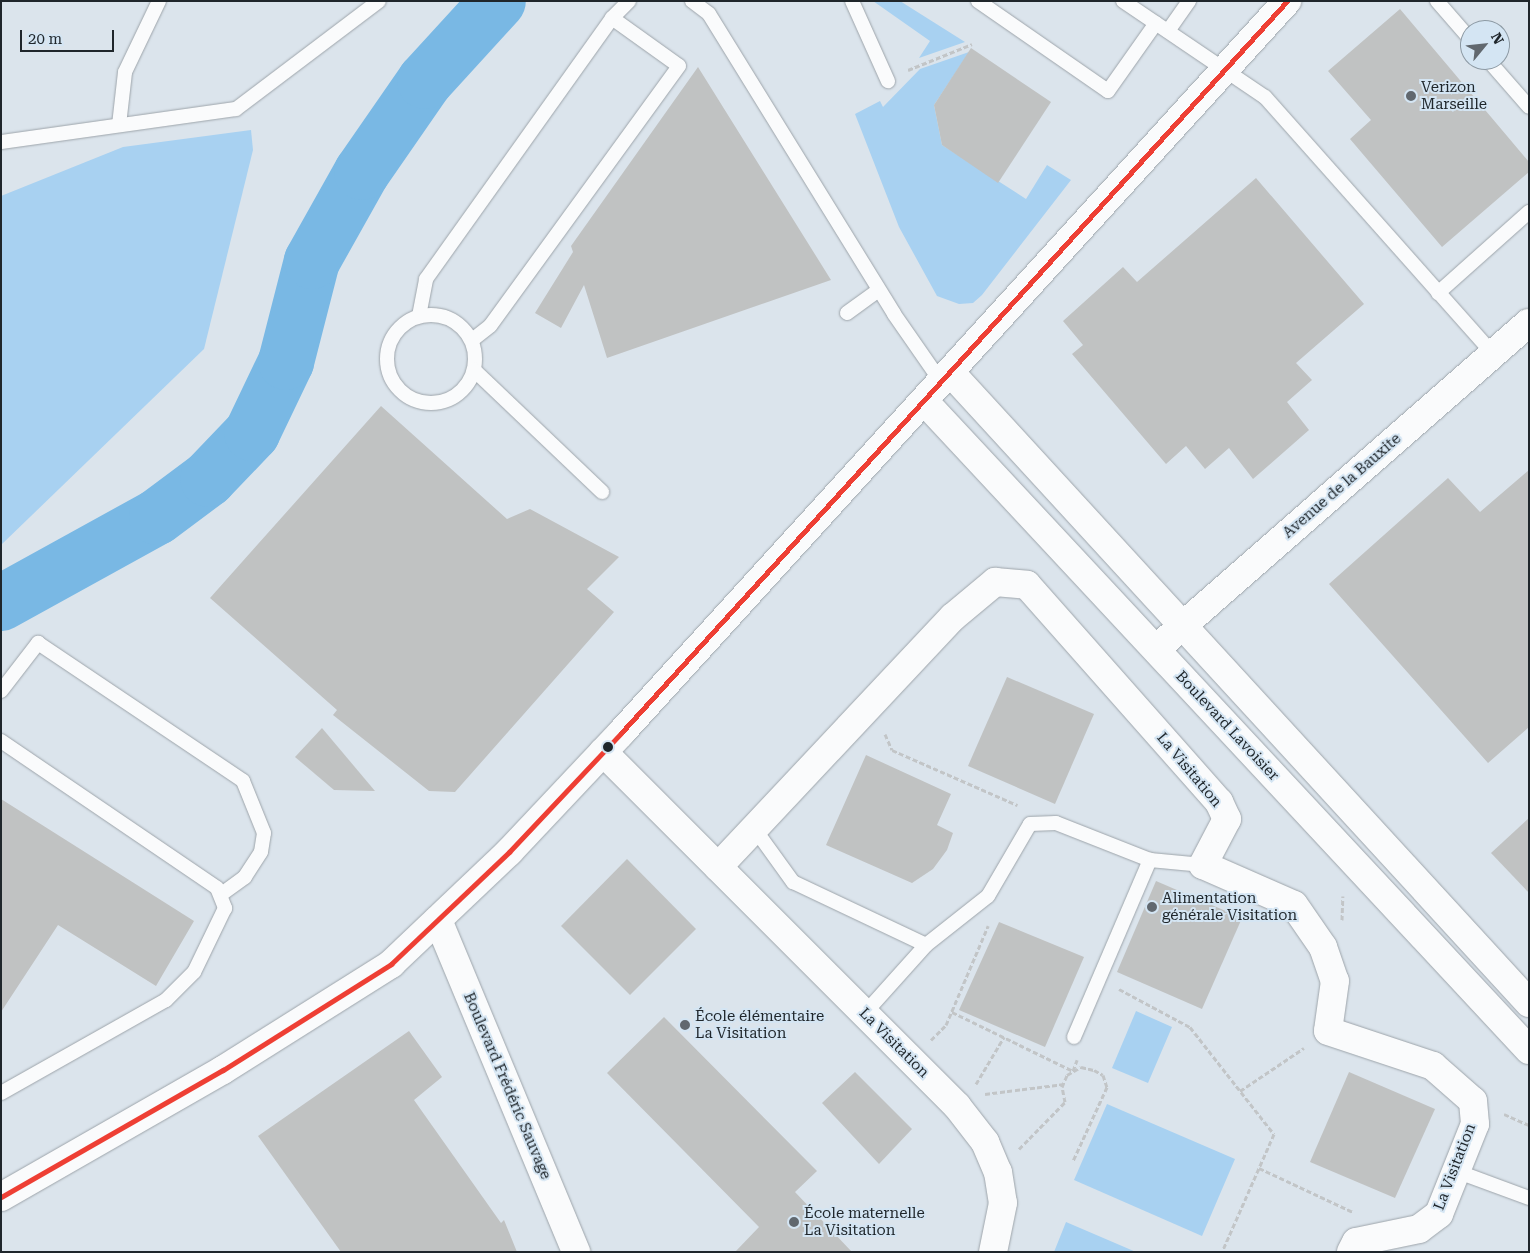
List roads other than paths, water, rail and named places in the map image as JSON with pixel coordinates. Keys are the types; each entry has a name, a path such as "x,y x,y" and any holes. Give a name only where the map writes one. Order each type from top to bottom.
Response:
{"street":[{"path":"1,1197 223,1070 391,964 438,920 603,752 940,386 1287,1"},
{"name":"Avenue de la Bauxite","path":"1156,650 1529,323"},
{"path":"940,386 1182,627 1529,1003"},
{"name":"Boulevard Lavoisier","path":"940,386 1156,650 1529,1050"},
{"name":"La Visitation","path":"718,867 953,617 995,582 1027,585 1219,802 1227,819 1203,865 1294,905 1323,947 1335,981 1328,1031 1433,1066 1473,1101 1475,1124 1438,1214 1419,1229 1356,1242 1351,1252"},
{"name":"La Visitation","path":"603,752 910,1059 960,1098 985,1142 998,1172 1004,1203 993,1252"},
{"name":"Boulevard Frédéric Sauvage","path":"438,920 576,1252"}],"lane":[{"path":"119,125 125,72 160,1"},
{"path":"1,142 236,109 379,1"},
{"path":"419,316 426,279 612,18 629,1"},
{"path":"692,1 709,14 940,386"},
{"path":"852,1 888,81"},
{"path":"978,1 1108,91 1156,24"},
{"path":"1123,1 1265,97 1493,354"},
{"path":"1168,31 1189,1"},
{"path":"1437,1 1460,27"},
{"path":"472,340 490,326 679,66 612,18"},
{"path":"1497,70 1529,108"},
{"path":"1438,292 1529,212"},
{"path":"847,313 880,290"},
{"path":"419,316 455,322 472,340 474,370 468,384 443,402 413,400 401,391 392,378 388,348 405,323 419,316"},
{"path":"474,370 602,492"},
{"path":"1,690 38,643 243,780 264,833 261,852 245,877 223,893"},
{"path":"1,741 223,893 225,908 194,972 166,1000 1,1093"},
{"path":"865,1014 926,945 988,896 1030,824 1056,823 1150,860 1203,865"},
{"path":"754,828 793,882 926,945"},
{"path":"1074,1037 1150,860"},
{"path":"1456,1171 1529,1198"}],"waterway":[{"path":"1,603 157,517 208,479 252,433 286,362 312,261 362,172 425,81 498,1"}],"place":[{"name":"Verizon Marseille","path":"1411,96"},
{"name":"Alimentation générale Visitation","path":"1152,907"},
{"name":"École élémentaire La Visitation","path":"685,1025"},
{"name":"École maternelle La Visitation","path":"794,1222"}]}
